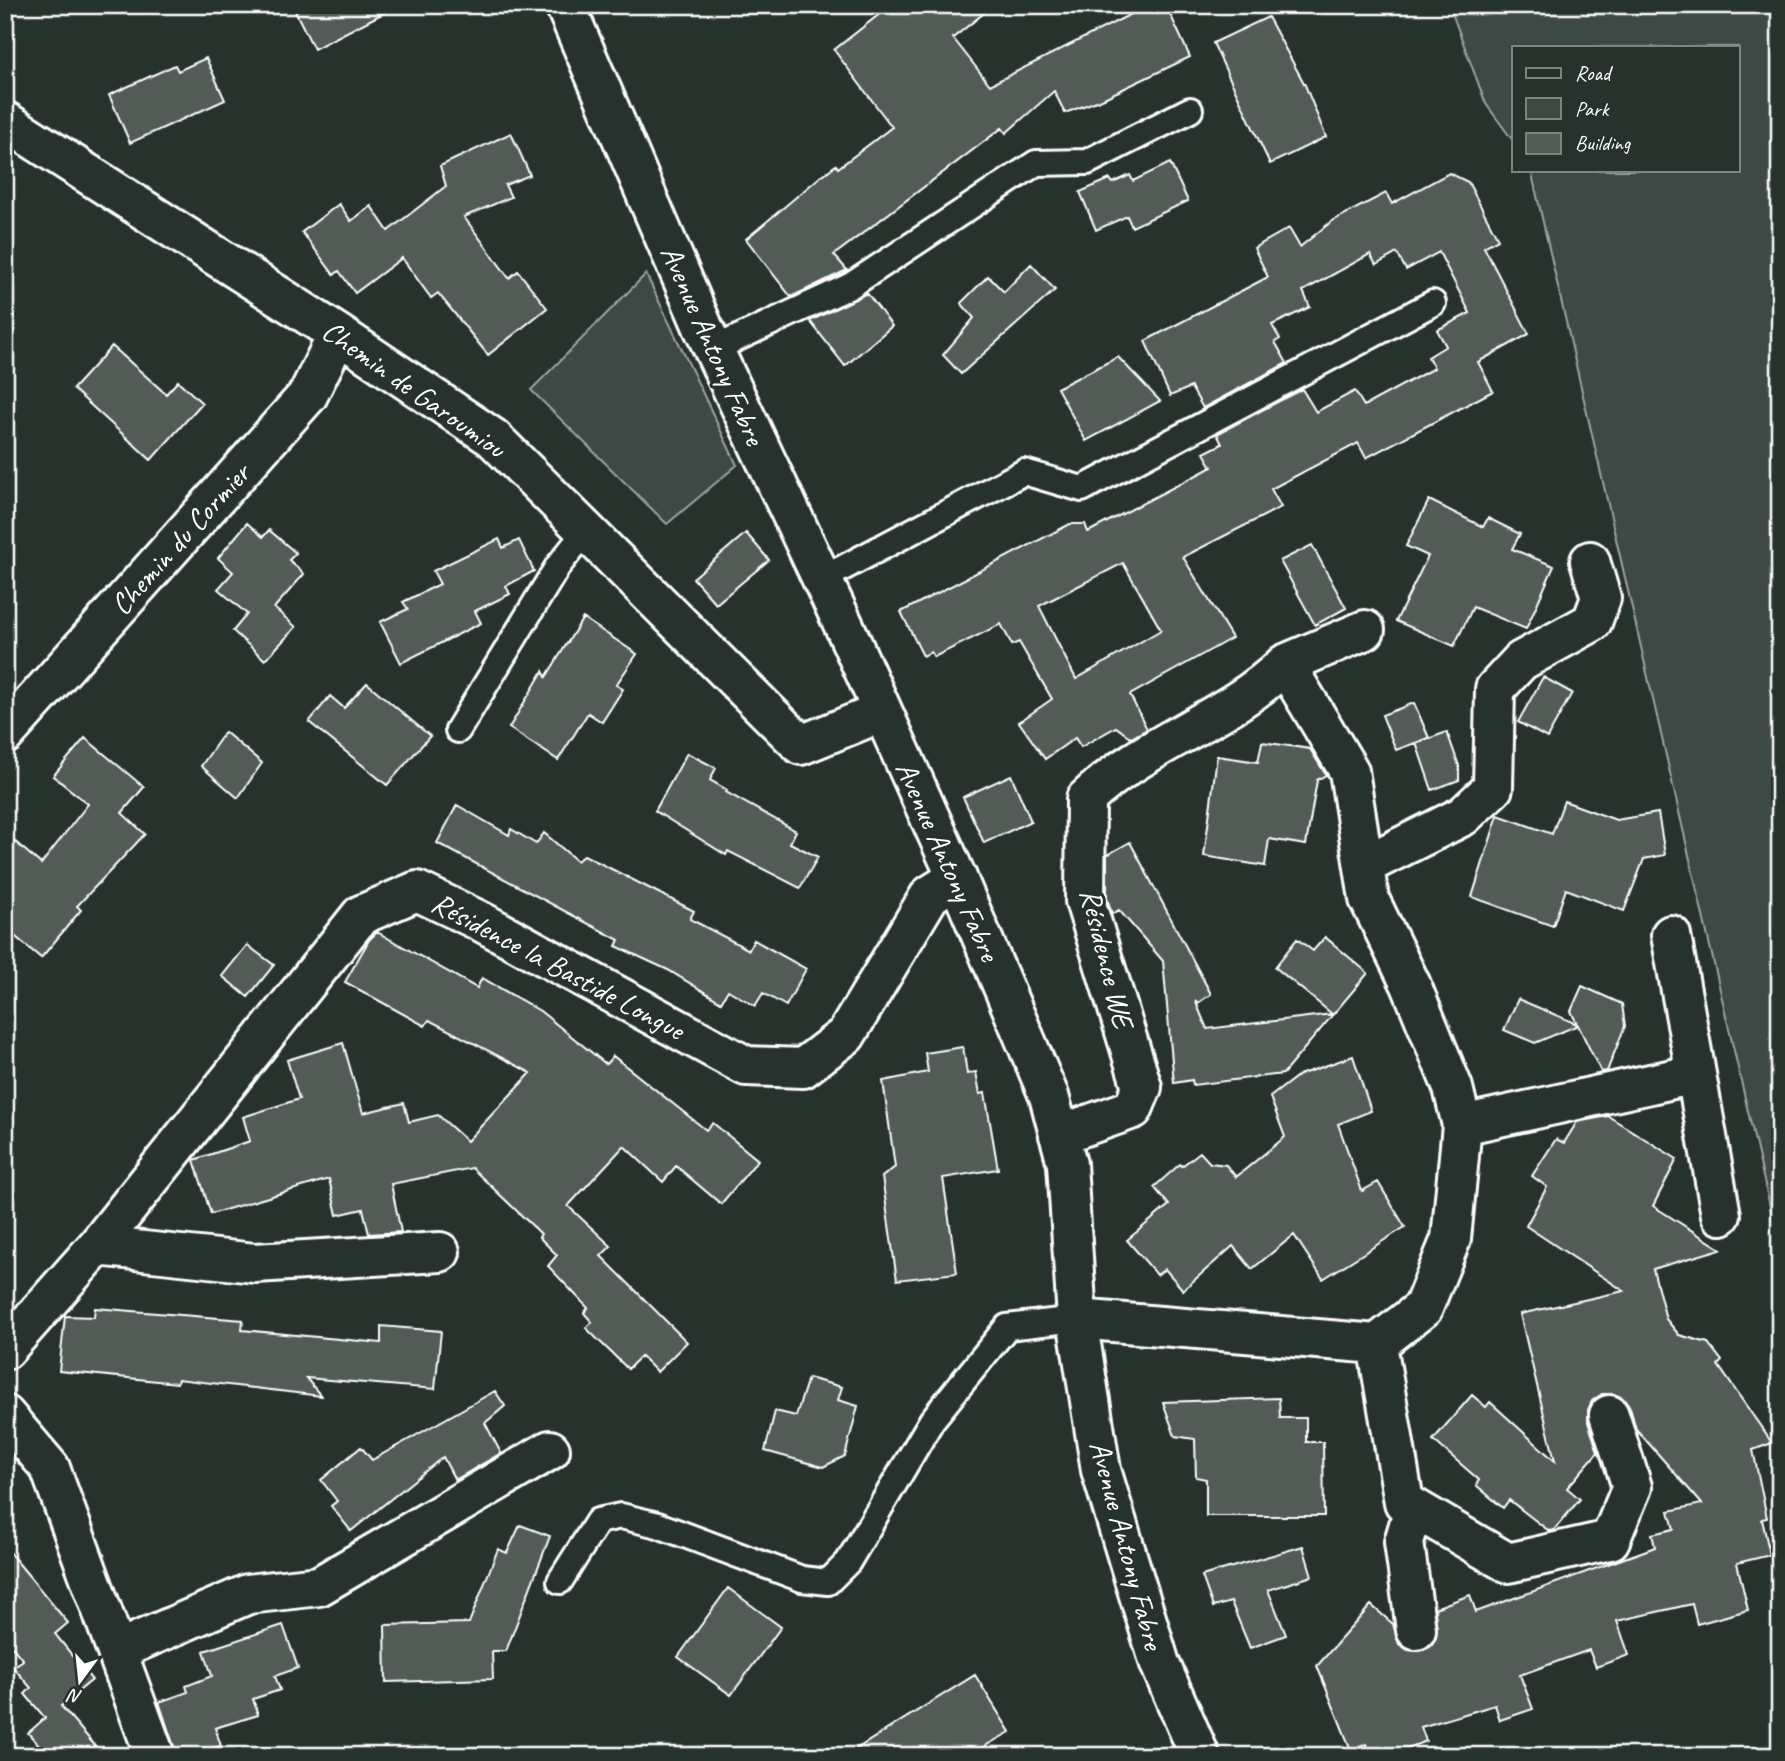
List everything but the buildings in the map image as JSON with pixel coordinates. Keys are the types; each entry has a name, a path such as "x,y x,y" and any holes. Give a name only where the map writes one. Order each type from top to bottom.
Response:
{"street":[{"name":"Avenue Antony Fabre","path":"565,5 714,349 822,579 957,878 1049,1096 1067,1164 1077,1319 1101,1470 1160,1664 1200,1756"},
{"name":"Chemin de Garoumiou","path":"5,121 338,334 493,438 801,745 882,712"},
{"name":"Chemin du Cormier","path":"6,733 308,395 338,334"},
{"path":"1365,864 1462,816 1493,788 1495,688 1521,661 1592,622 1601,598 1590,561"},
{"name":"Résidence WE","path":"1059,1135 1133,1110 1142,1087 1085,901 1086,799 1109,776 1263,686 1286,664 1366,630"},
{"path":"1077,1319 1377,1344 1423,1308 1451,1239 1462,1125 1452,1088 1416,998 1369,898 1349,771 1286,664"},
{"name":"Résidence la Bastide Longue","path":"5,1350 97,1246 361,915 417,891 480,921 633,1007 746,1066 803,1068 846,1035 930,895 957,878"},
{"path":"1671,935 1721,1215"},
{"path":"1462,1125 1696,1074"},
{"path":"97,1246 255,1263 440,1252"},
{"path":"1377,1344 1404,1502 1508,1563 1610,1540 1632,1487 1609,1415"},
{"path":"5,1415 50,1468 155,1756"},
{"path":"118,1650 248,1594 319,1586 550,1450"},
{"path":"1415,1508 1404,1542 1416,1630"}],"lane":[{"path":"714,349 850,286 1036,163 1087,162 1190,110"},
{"path":"822,579 1024,472 1082,489 1433,303"},
{"path":"458,730 558,566 586,531"},
{"path":"560,1581 598,1521 621,1516 658,1525 802,1579 828,1581 848,1562 932,1420 1006,1327 1077,1319"}],"green space":[{"path":"1449,5 1780,5 1780,1250 1531,172 1740,172 1740,46 1512,46 1512,139 1486,104"},
{"path":"646,274 737,465 667,524 531,390"}]}
